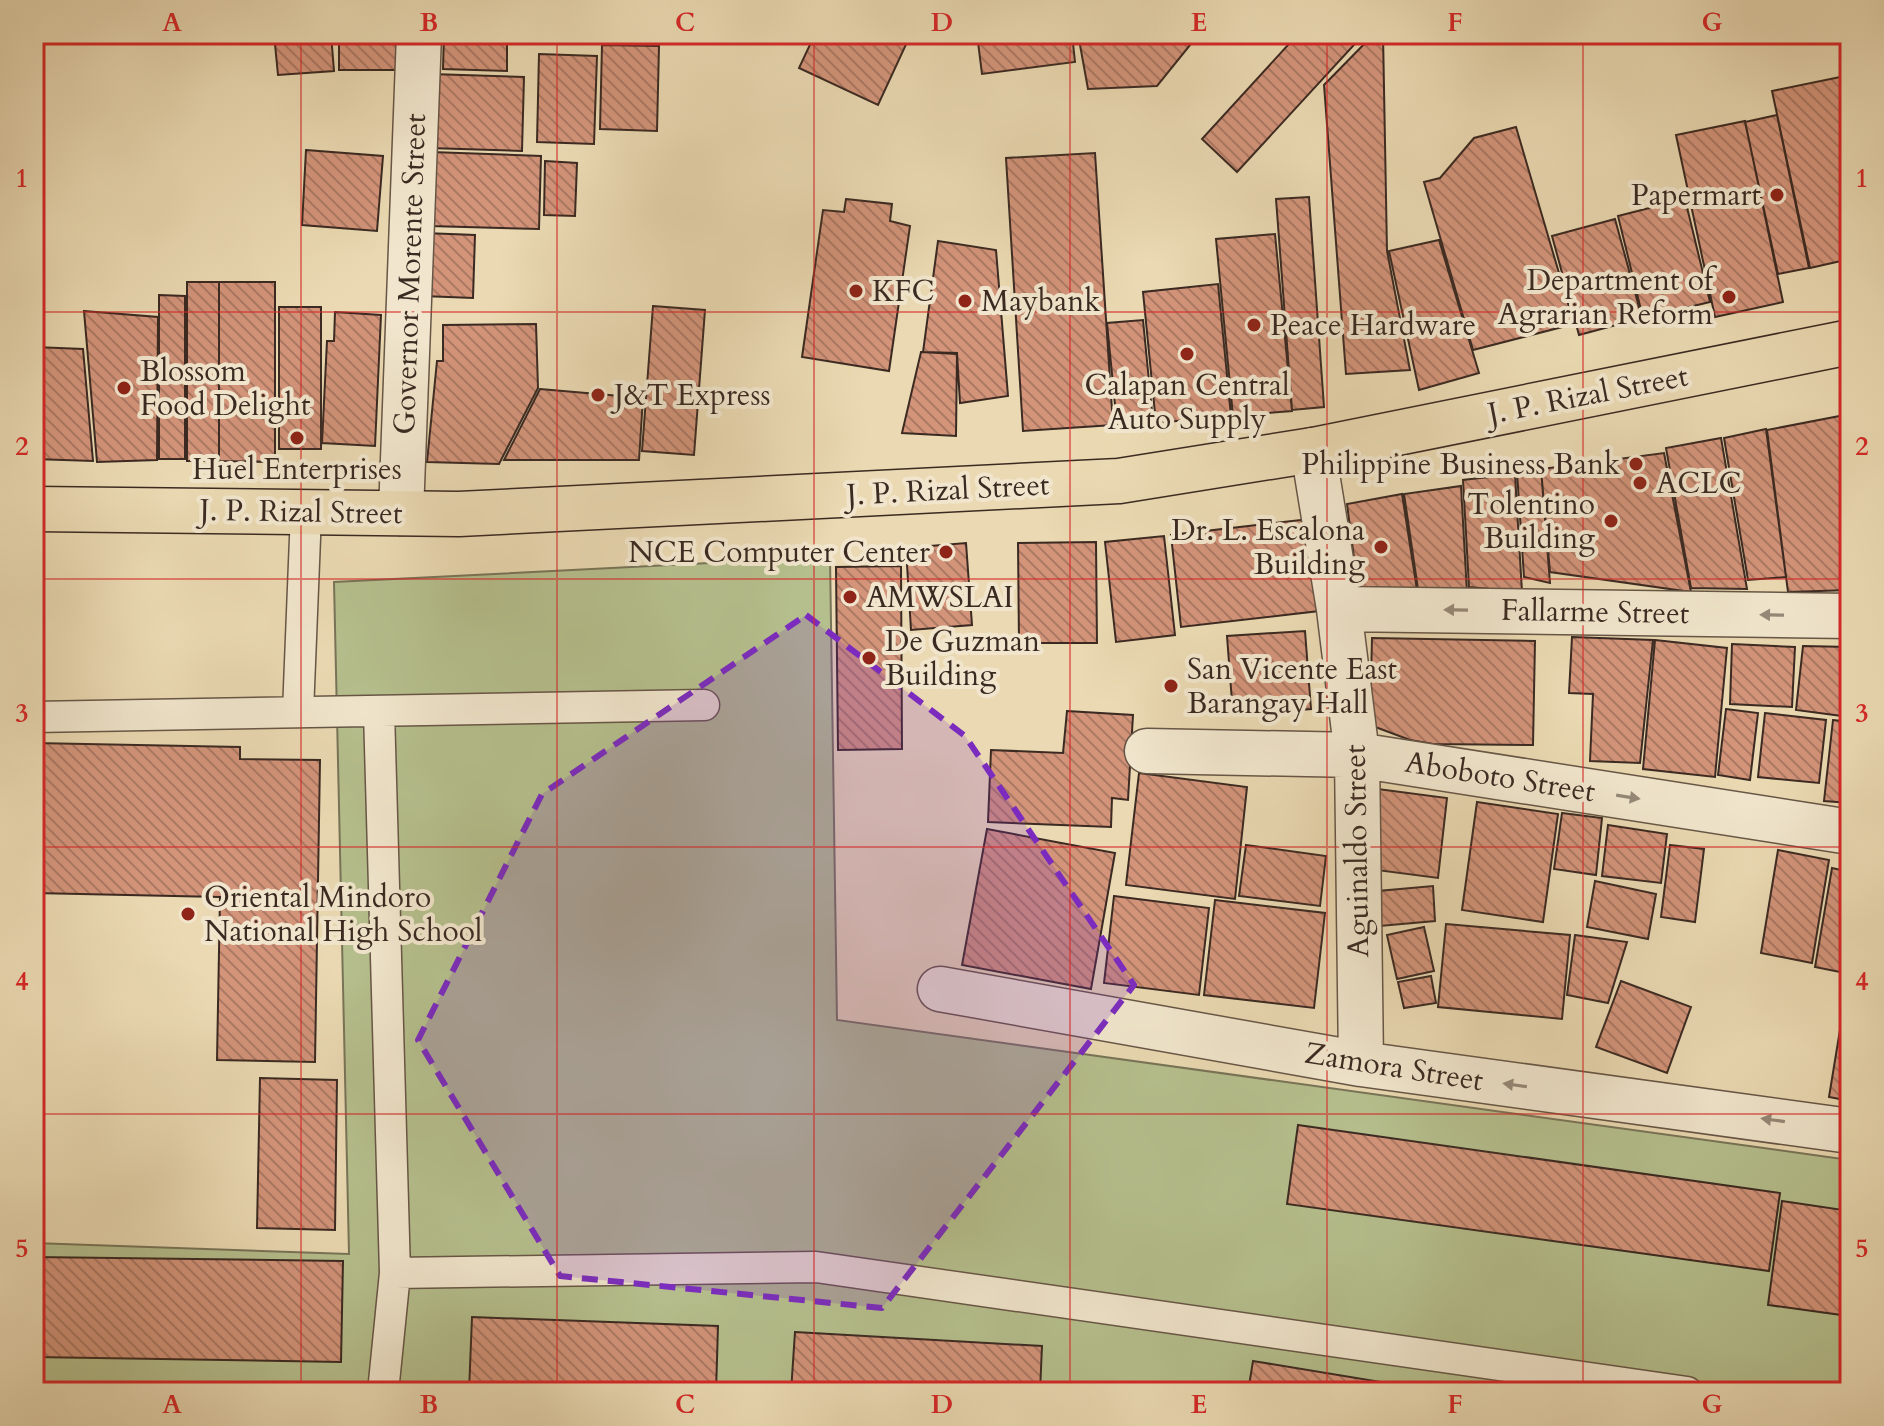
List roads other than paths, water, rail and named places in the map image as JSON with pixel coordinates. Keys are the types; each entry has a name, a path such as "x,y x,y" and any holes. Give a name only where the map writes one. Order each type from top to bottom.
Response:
{"highway":[{"name":"J. P. Rizal Street","path":"34,509 474,514 1119,481 1313,450 1850,342"}],"street":[{"name":"Governor Morente Street","path":"401,513 419,34"},
{"name":"Aguinaldo Street","path":"1313,450 1339,609 1357,755 1361,1064"},
{"name":"Fallarme Street","path":"1339,609 1850,616"},
{"name":"Aboboto Street","path":"1147,751 1357,755 1850,832"},
{"name":"Zamora Street","path":"940,989 1361,1064 1850,1131"}],"lane":[{"path":"298,712 306,513"},
{"path":"34,717 704,705"},
{"path":"379,711 395,1273 383,1392"},
{"path":"395,1273 816,1267 1687,1392"}],"place":[{"name":"Papermart","path":"1777,195"},
{"name":"KFC","path":"856,291"},
{"name":"Department of Agrarian Reform","path":"1729,297"},
{"name":"Maybank","path":"965,301"},
{"name":"Peace Hardware","path":"1254,325"},
{"name":"Calapan Central Auto Supply","path":"1187,354"},
{"name":"Blossom Food Delight","path":"124,388"},
{"name":"J&T Express","path":"598,395"},
{"name":"Huel Enterprises","path":"297,438"},
{"name":"Philippine Business Bank","path":"1636,464"},
{"name":"ACLC","path":"1640,483"},
{"name":"Tolentino Building","path":"1611,521"},
{"name":"Dr. L. Escalona Building","path":"1381,547"},
{"name":"NCE Computer Center","path":"946,552"},
{"name":"AMWSLAI","path":"850,597"},
{"name":"De Guzman Building","path":"869,658"},
{"name":"San Vicente East Barangay Hall","path":"1171,686"},
{"name":"Oriental Mindoro National High School","path":"188,914"}]}
